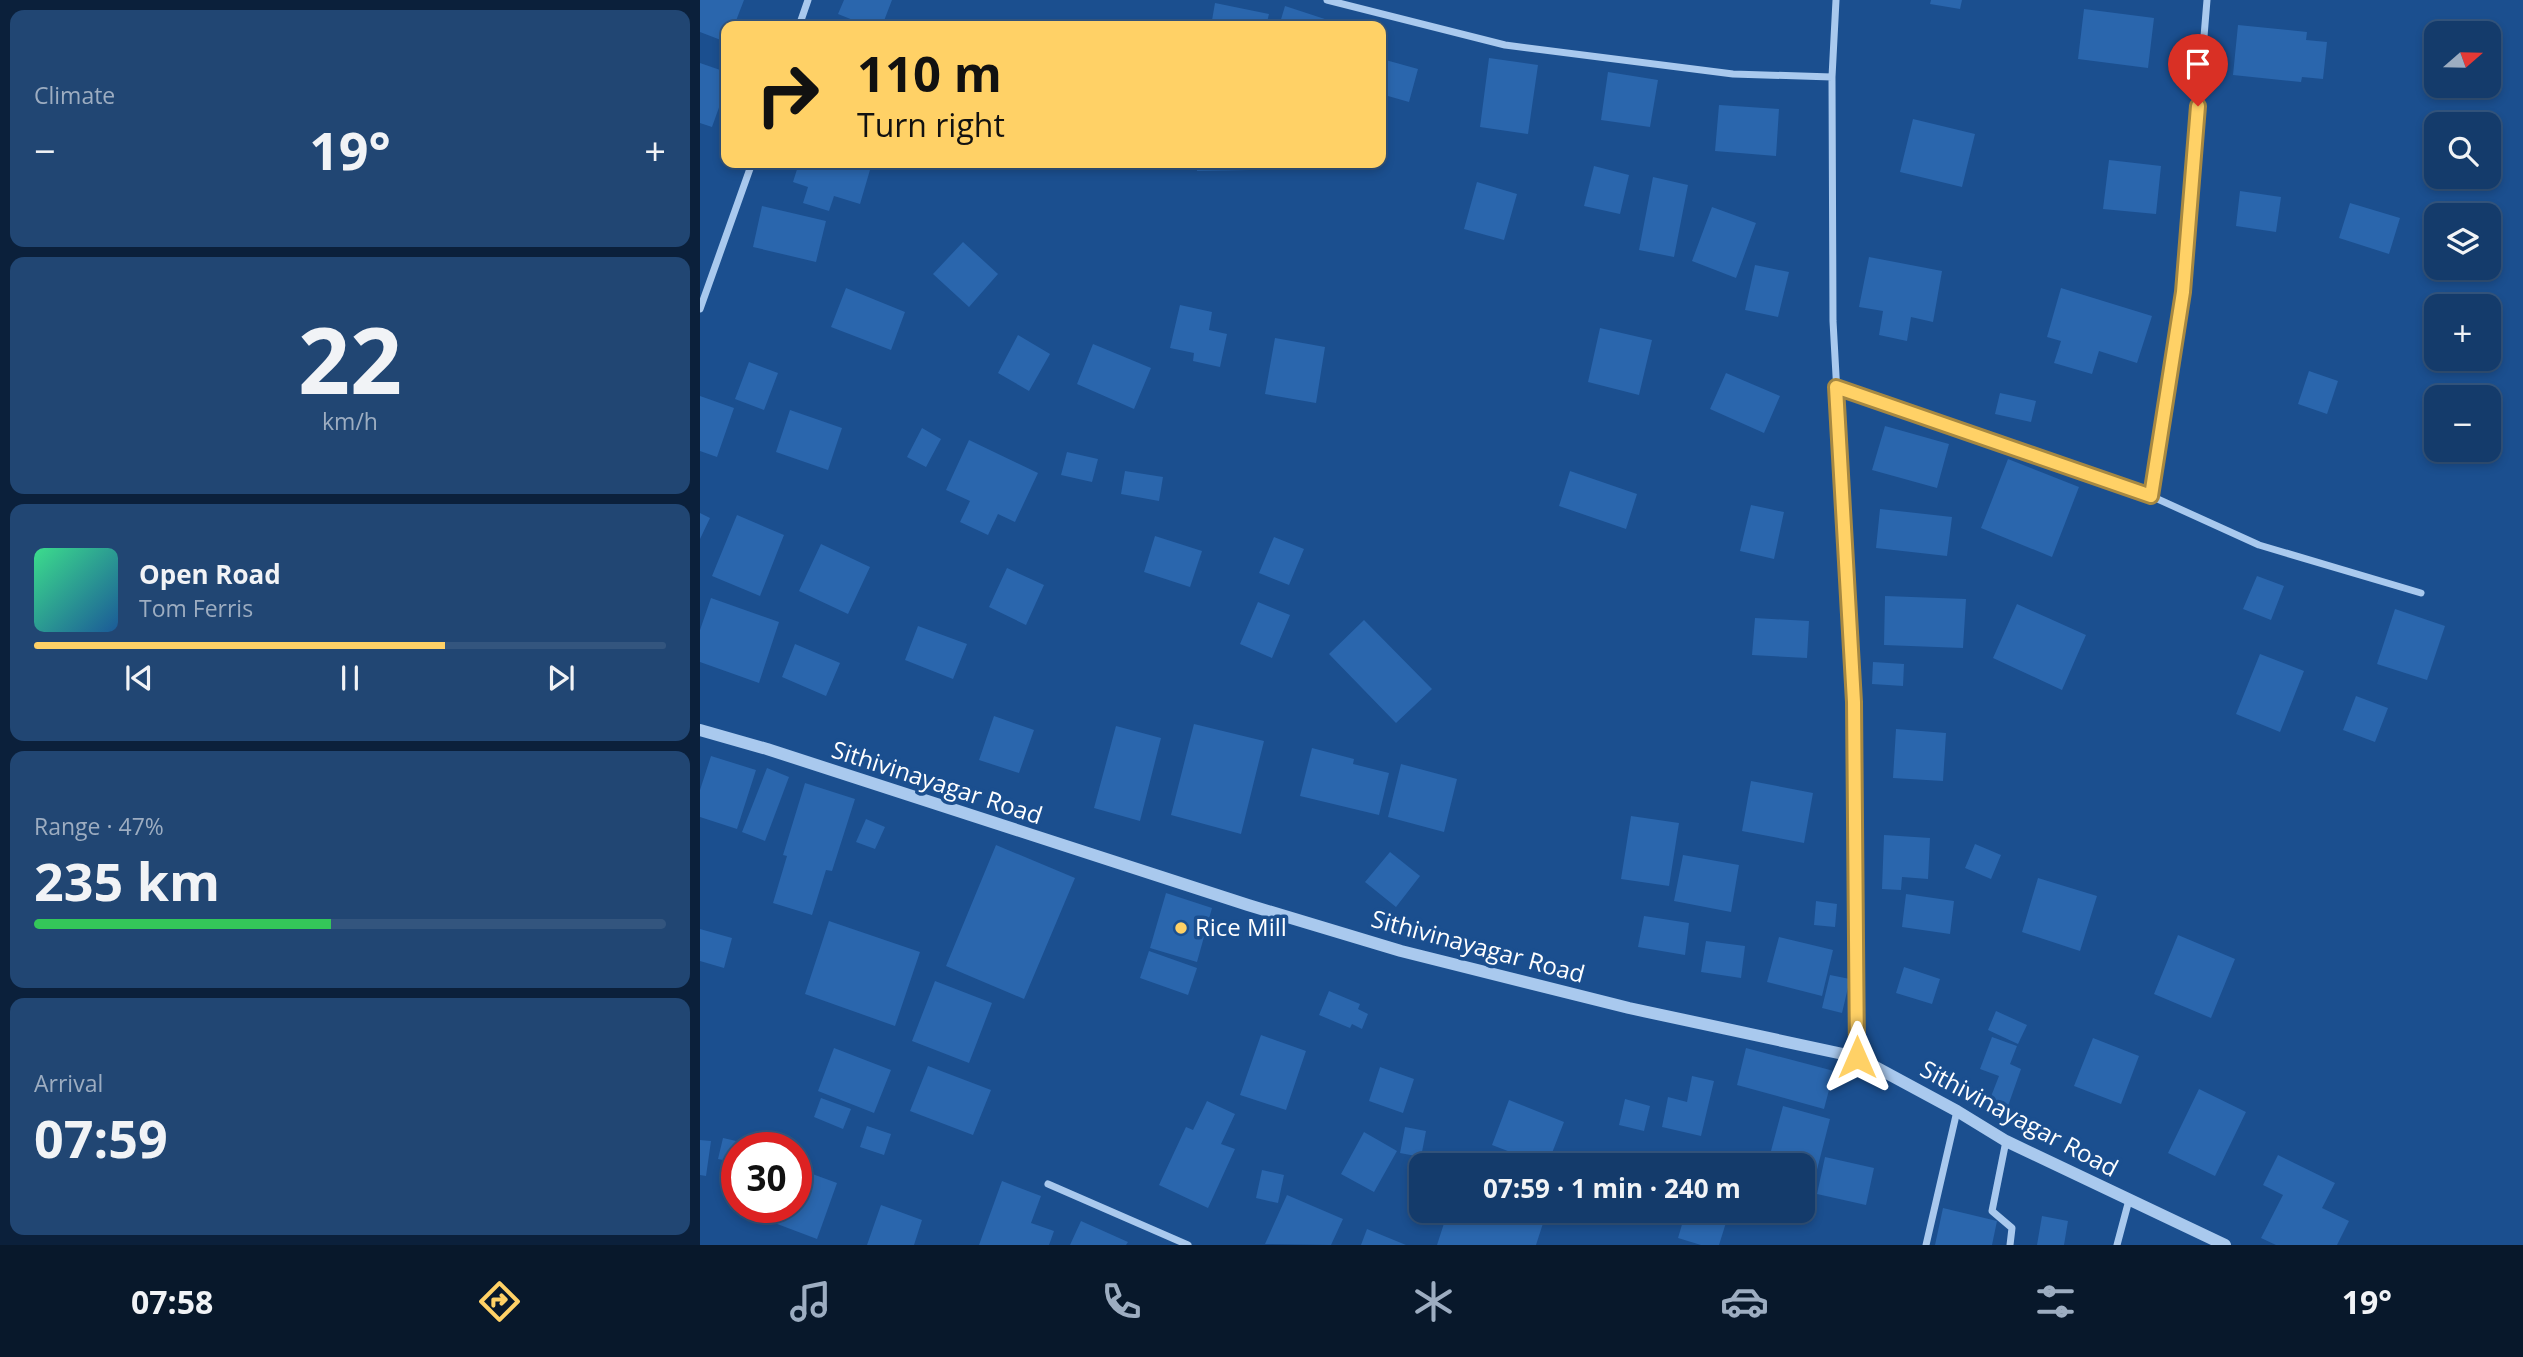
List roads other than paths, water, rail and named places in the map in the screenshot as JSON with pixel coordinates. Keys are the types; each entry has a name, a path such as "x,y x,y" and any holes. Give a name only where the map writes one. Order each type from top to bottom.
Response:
{"street":[{"path":"801,21 808,0"},
{"path":"1327,0 1506,45 1733,74 1832,77"},
{"path":"1836,0 1832,77 1833,321 1854,702 1857,1057"},
{"path":"2151,496 2183,292 2207,0"},
{"path":"700,309 750,168"},
{"path":"1836,387 2151,496 2259,545 2421,593"},
{"name":"Sithivinayagar Road","path":"700,730 1401,951 1629,1008 1857,1057 2006,1141 2225,1245"},
{"path":"1926,1245 1957,1111"},
{"path":"2006,1141 1992,1211 2012,1228 2010,1245"},
{"path":"1048,1184 1188,1245"},
{"path":"2117,1245 2129,1200"}],"place":[{"name":"Rice Mill","path":"1181,928"}]}
